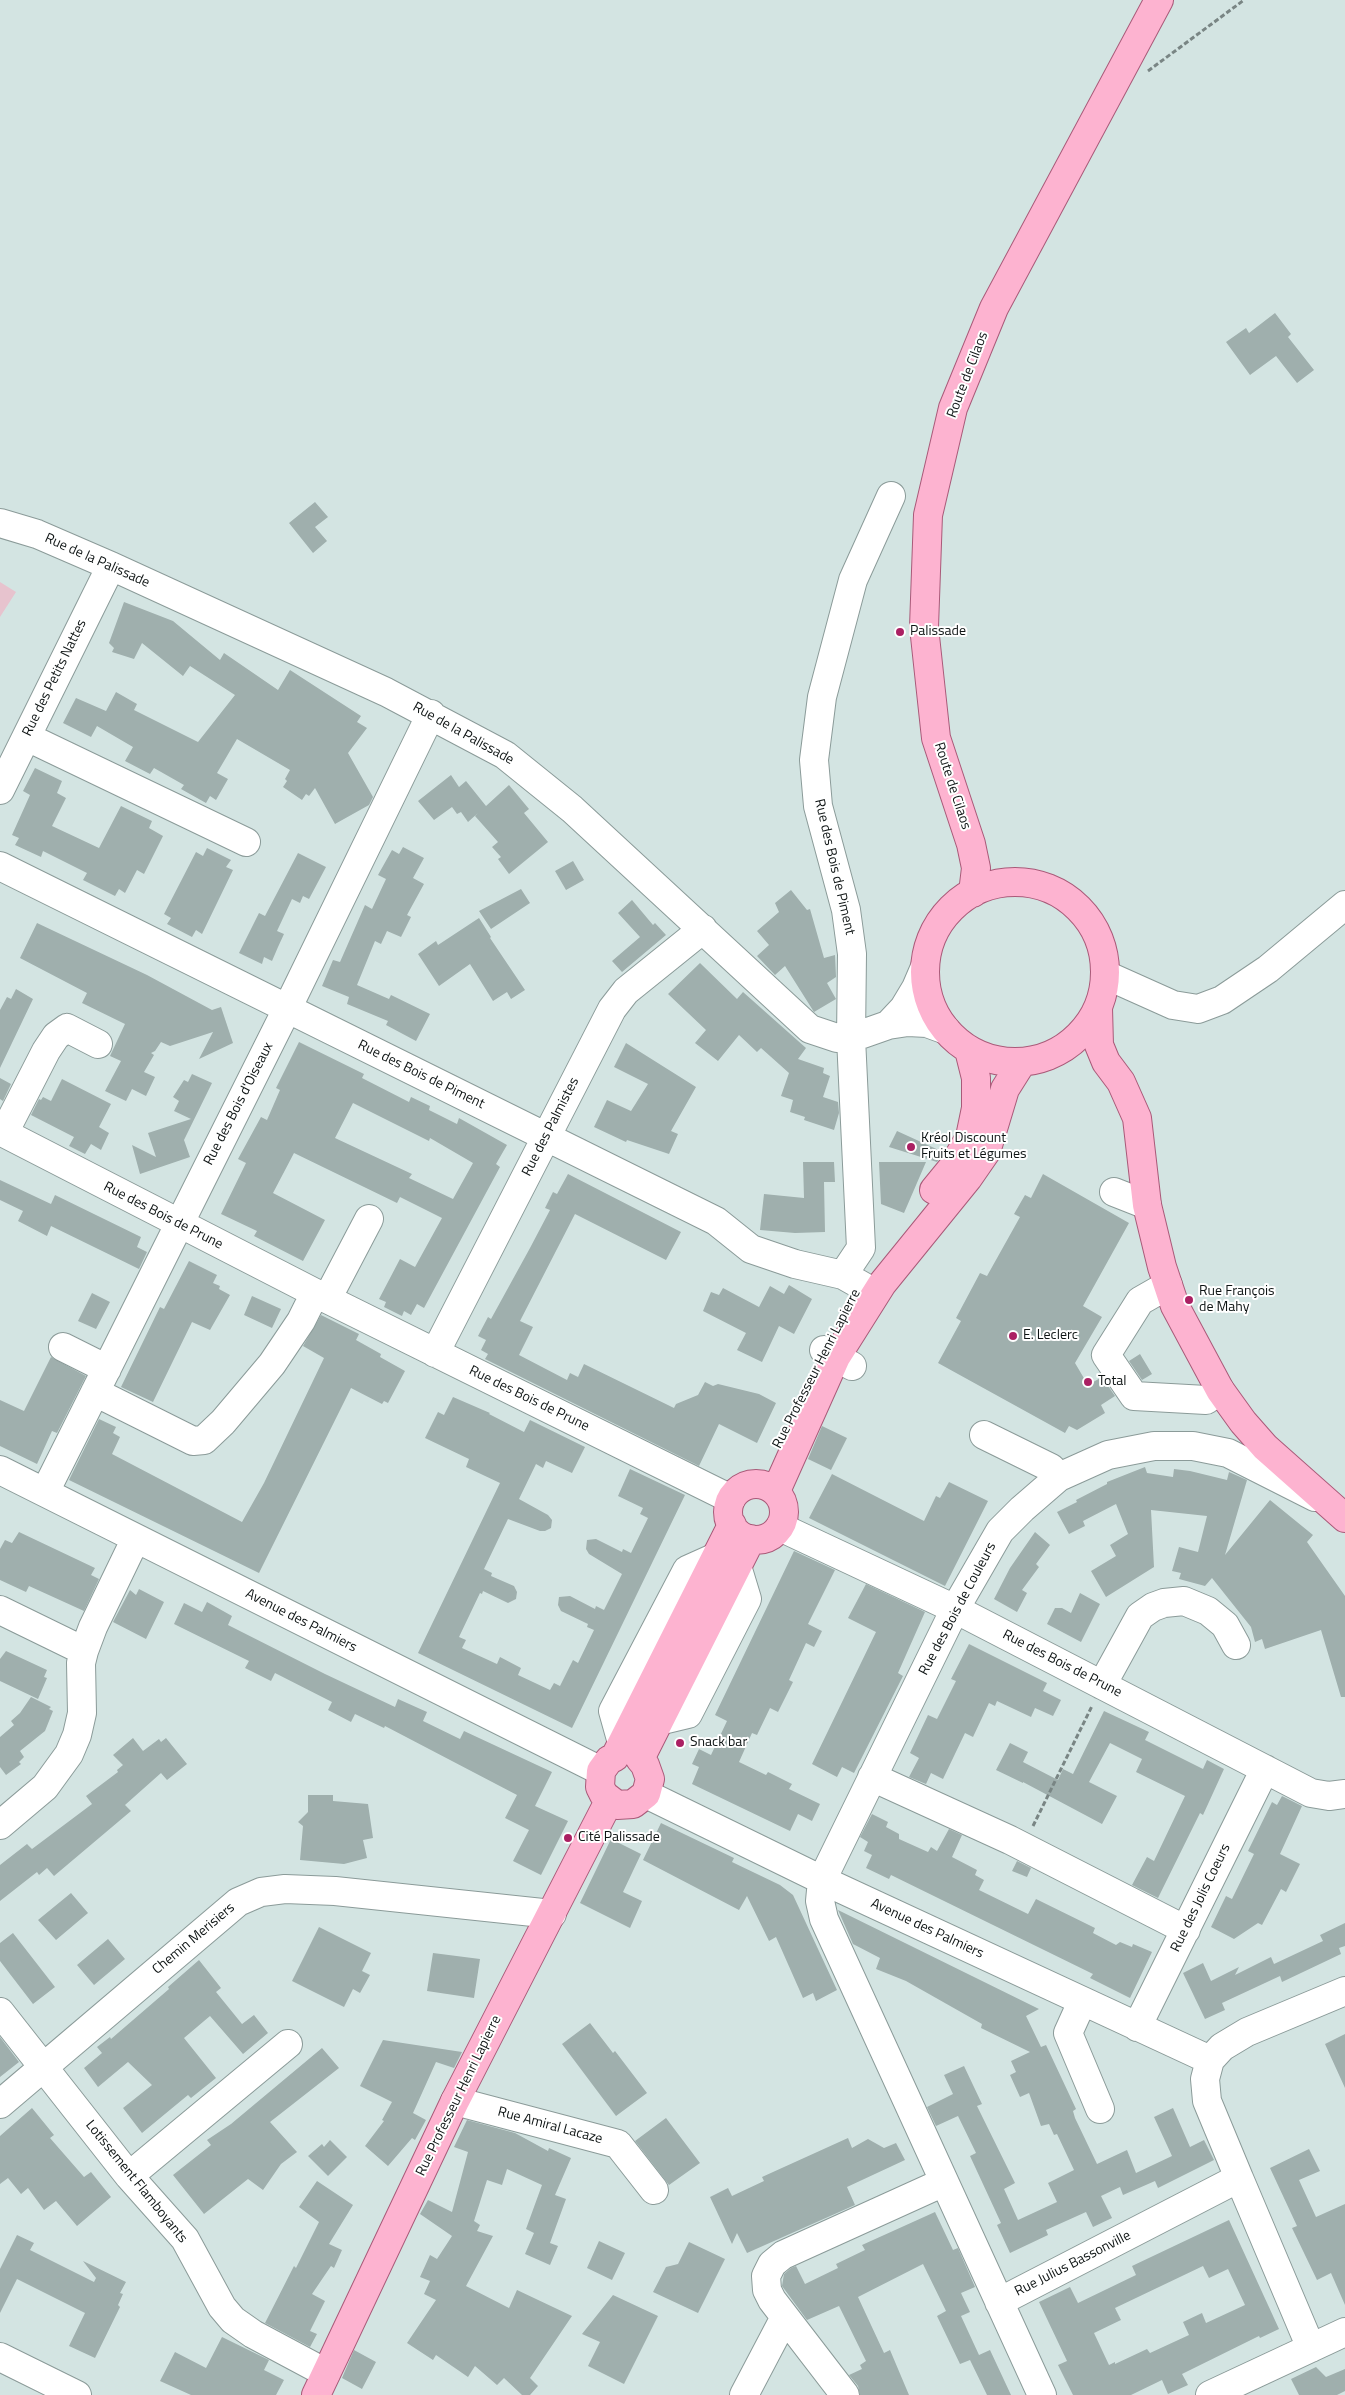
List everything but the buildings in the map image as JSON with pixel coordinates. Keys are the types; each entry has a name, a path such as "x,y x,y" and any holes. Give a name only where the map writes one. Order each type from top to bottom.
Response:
{"main road":[{"name":"Route de Cilaos","path":"973,893 976,868 971,844 936,738 924,627 928,516 953,408 994,308 1159,0"},
{"name":"Route de Cilaos","path":"971,844 997,872 1013,882"},
{"path":"1098,1008 1080,1035 1063,1049 1043,1058 1022,1062 995,1060 969,1050 946,1030 933,1009 927,988 926,967 935,932 945,916 958,903 973,893 992,885 1013,882 1042,885 1068,898 1089,919 1102,946 1106,975 1098,1008 1099,1045 1106,1062 1121,1082 1137,1118 1147,1205 1175,1306 1220,1390 1265,1447 1335,1510"},
{"path":"1063,1049 1078,1051 1106,1062"},
{"name":"Rue Professeur Henri Lapierre","path":"767,1487 837,1358 860,1284 952,1168 970,1137 976,1108 976,1088 969,1050"},
{"name":"Rue Professeur Henri Lapierre","path":"860,1284 968,1178 986,1152 1005,1089 1022,1062"},
{"path":"620,1757 659,1721 726,1562 738,1521 742,1487 767,1487 782,1499 784,1508 780,1528 767,1538 738,1521"},
{"path":"620,1757 645,1765 650,1779 646,1794 634,1804 617,1805 609,1801 600,1787 620,1757 726,1562"},
{"name":"Rue Professeur Henri Lapierre","path":"321,2384 455,2101 609,1801"}],"street":[{"name":"Rue des Bois de Piment","path":"0,866 716,1221 751,1249 860,1284 861,1248 851,1038 852,954 846,910 818,806 814,760 822,697 853,580 891,496"},
{"name":"Rue de la Palissade","path":"0,523 37,534 111,566 431,714 505,755 572,809 810,1030 837,1038 851,1038 888,1025 908,1022 927,1024 946,1030"},
{"name":"Rue des Petits Nattes","path":"0,790 111,566"},
{"name":"Rue des Bois d'Oiseaux","path":"45,1492 287,1008 431,714"},
{"path":"26,737 246,842"},
{"path":"1106,975 1173,1005 1198,1009 1222,1000 1268,969 1345,905"},
{"name":"Rue des Palmistes","path":"435,1353 612,1009 626,991 703,929"},
{"name":"Rue de la Palissade","path":"888,1025 904,1008 926,967"},
{"path":"2,1132 56,1036 66,1028 98,1044"},
{"name":"Rue des Bois de Prune","path":"2,1132 435,1353 738,1521"},
{"path":"1114,1192 1147,1205"},
{"path":"64,1347 101,1380 193,1441 204,1440 272,1364 321,1296 369,1219"},
{"path":"1168,1285 1140,1301 1106,1355 1134,1396 1206,1400 1220,1390"},
{"path":"984,1435 1051,1468 1059,1478"},
{"name":"Rue des Bois de Couleurs","path":"822,1880 955,1609 1000,1531 1022,1509 1059,1478 1108,1455 1154,1446 1193,1446 1228,1453 1335,1510"},
{"name":"Avenue des Palmiers","path":"0,1470 136,1538 620,1757"},
{"name":"Rue des Bois de Prune","path":"780,1528 955,1609 1311,1793 1329,1796 1345,1794"},
{"path":"0,1825 46,1787 68,1754 77,1735 82,1713 81,1663 84,1651 93,1627 136,1538"},
{"path":"1102,1685 1140,1616 1153,1607 1164,1603 1184,1601 1208,1611 1225,1624 1236,1645"},
{"path":"0,1610 84,1651"},
{"name":"Rue des Jolis Coeurs","path":"1137,2027 1266,1769"},
{"path":"872,1777 1022,1847 1186,1930"},
{"name":"Avenue des Palmiers","path":"646,1794 822,1880 1210,2060"},
{"name":"Rue Julius Bassonville","path":"822,1880 820,1901 824,1919 999,2302 1239,2178"},
{"name":"Chemin Merisiers","path":"0,2104 238,1902 261,1892 285,1890 335,1891 552,1914"},
{"path":"1311,2348 1207,2101 1205,2078 1210,2060 1222,2046 1247,2032 1345,1991"},
{"path":"1082,2002 1068,2033 1100,2110"},
{"name":"Lotissement Flamboyants","path":"0,2012 130,2176 185,2239 222,2307 233,2320 321,2384"},
{"path":"130,2176 288,2044"},
{"name":"Rue Amiral Lacaze","path":"455,2101 618,2144 654,2190"},
{"path":"845,2395 785,2317 767,2290 766,2276 772,2264 782,2255 944,2182"},
{"path":"999,2302 1042,2395"},
{"path":"744,2395 785,2317"},
{"path":"1210,2395 1345,2332"},
{"path":"0,2357 77,2395"}],"path":[{"path":"1113,87 1150,71 1244,0"},
{"path":"1022,1847 1102,1685"}],"shaded area":[{"path":"0,582 16,592 0,617"}],"place":[{"name":"Palissade","path":"900,632"},
{"name":"Kréol Discount Fruits et Légumes","path":"911,1147"},
{"name":"Rue François de Mahy","path":"1189,1300"},
{"name":"E. Leclerc","path":"1013,1336"},
{"name":"Total","path":"1088,1382"},
{"name":"Snack bar","path":"680,1743"},
{"name":"Cité Palissade","path":"568,1838"}]}
